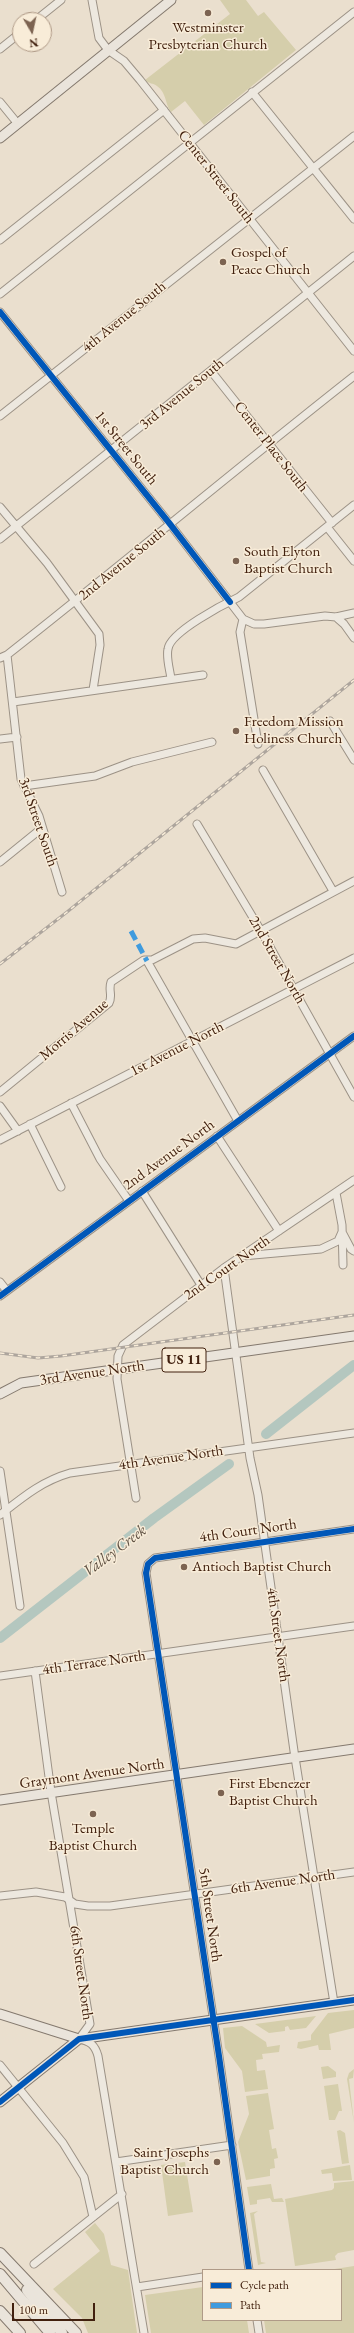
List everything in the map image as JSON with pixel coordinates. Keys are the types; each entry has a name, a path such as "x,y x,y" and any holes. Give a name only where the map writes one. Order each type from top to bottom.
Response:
{"highway":[{"path":"0,2255 62,2333"},
{"path":"0,2255 76,2333"},
{"path":"0,2274 50,2333"},
{"path":"0,2311 20,2333"}],"main road":[{"path":"0,138 171,0"},
{"name":"3rd Avenue North","path":"0,1394 21,1383 354,1336"},
{"name":"Graymont Avenue North","path":"0,1800 354,1749"},
{"path":"0,2014 79,2039 354,2000"},
{"path":"0,2102 79,2039"}],"street":[{"path":"46,12 61,0"},
{"name":"Center Street South","path":"92,0 99,38 108,50 124,61 164,110 354,351"},
{"path":"0,294 354,12"},
{"path":"0,49 12,39"},
{"path":"252,92 354,218"},
{"path":"0,102 18,124"},
{"path":"0,240 164,110"},
{"name":"4th Avenue South","path":"0,416 248,218 354,136"},
{"name":"3rd Avenue South","path":"0,539 354,256"},
{"name":"1st Street South","path":"0,312 170,524 242,618"},
{"name":"Center Place South","path":"211,371 269,443 354,561"},
{"name":"2nd Avenue South","path":"0,658 7,655 166,530 170,524 354,376"},
{"path":"171,679 167,649 169,644 195,623 239,597 354,505"},
{"path":"0,507 76,601 98,632 100,639 93,690"},
{"path":"258,744 240,632 242,618 258,624 325,616 336,617 354,613"},
{"path":"336,617 344,624 354,638"},
{"name":"3rd Street South","path":"7,655 21,779 42,828 62,892"},
{"path":"13,702 203,675"},
{"path":"330,721 354,760"},
{"path":"0,739 17,737"},
{"path":"24,786 95,776 132,762 212,742"},
{"path":"263,770 333,892"},
{"name":"2nd Street North","path":"197,824 294,988 354,1097"},
{"path":"0,862 42,828"},
{"name":"Morris Avenue","path":"0,1092 109,1004 112,998 110,986 111,982 144,960 152,960 192,939 205,938 236,944 354,881"},
{"name":"1st Avenue North","path":"0,1140 354,958"},
{"path":"148,960 238,1121"},
{"name":"2nd Avenue North","path":"0,1296 330,1052 354,1036"},
{"path":"71,1103 100,1159 129,1201"},
{"path":"0,1106 18,1131"},
{"path":"30,1124 61,1187"},
{"path":"217,1136 279,1231"},
{"name":"2nd Court North","path":"117,1369 118,1356 123,1345 224,1268 354,1180"},
{"path":"142,1191 201,1285"},
{"path":"336,1193 342,1232 343,1265"},
{"path":"342,1232 351,1249 354,1251"},
{"path":"242,1256 321,1249 338,1240 342,1232"},
{"name":"4th Street North","path":"224,1268 313,1877 334,2002"},
{"path":"0,1282 7,1291"},
{"path":"117,1369 136,1498"},
{"name":"4th Avenue North","path":"0,1515 33,1488 52,1478 70,1473 130,1463 354,1433"},
{"path":"0,1471 20,1606"},
{"path":"0,1504 6,1510"},
{"name":"4th Court North","path":"148,1564 155,1558 354,1530"},
{"name":"5th Street North","path":"148,1564 146,1573 157,1654 195,1894 249,2269"},
{"name":"4th Terrace North","path":"0,1676 354,1626"},
{"name":"6th Street North","path":"35,1671 51,1792 90,2024 79,2039 87,2041 96,2048 122,2194 144,2333"},
{"name":"6th Avenue North","path":"0,1896 36,1892 65,1897 88,1906 110,1906 354,1872"},
{"path":"0,2065 63,2143 84,2177 93,2217"},
{"path":"116,2162 232,2145"},
{"path":"34,2264 122,2194"},
{"path":"137,2287 202,2277"},
{"path":"257,2321 259,2333"}],"shaded area":[{"path":"220,0 246,0 258,16 264,12 296,50 204,125 185,101 171,112 163,92 156,85 145,80 230,14"},
{"path":"354,2010 354,2028 329,2034 331,2050 319,2050 318,2045 301,2049 297,2048 298,2042 311,2040 311,2035 328,2013"},
{"path":"316,2016 306,2028 290,2030 288,2026 285,2027 285,2031 269,2033 255,2024"},
{"path":"242,2026 266,2042 267,2047 280,2045 279,2052 262,2054 263,2059 256,2060 257,2071 265,2070 268,2089 245,2092 242,2071 225,2048 223,2028"},
{"path":"328,2066 336,2072 336,2077 323,2079 321,2067"},
{"path":"354,2069 353,2078 349,2079 354,2123 347,2079 349,2073"},
{"path":"338,2084 342,2111 339,2111 335,2120 329,2120 324,2086"},
{"path":"268,2093 274,2129 269,2130 272,2149 276,2148 278,2158 274,2159 275,2168 270,2169 270,2176 246,2180 238,2142 249,2114 246,2096"},
{"path":"340,2130 345,2133 349,2163 342,2164 337,2131"},
{"path":"185,2162 193,2212 168,2216 161,2165"},
{"path":"350,2165 352,2180 333,2181 332,2173 322,2174 321,2170"},
{"path":"354,2181 354,2250 338,2253 335,2256 336,2260 295,2266 285,2199 332,2190 334,2188 334,2183"},
{"path":"271,2184 274,2199 282,2198 284,2202 272,2202 270,2198 257,2200 257,2204 250,2205 247,2187"},
{"path":"258,2211 254,2214 261,2262 266,2263 258,2265 250,2213"},
{"path":"95,2223 104,2234 111,2265 128,2270 137,2333 88,2333 82,2318 53,2289 100,2251 85,2232"},
{"path":"354,2266 354,2333 266,2333 264,2321 342,2321 342,2269 334,2269"},
{"path":"202,2287 202,2321 247,2321 249,2333 151,2333 145,2295"}],"waterway":[{"name":"Valley Creek","path":"266,1434 354,1365"},
{"name":"Valley Creek","path":"0,1638 154,1518 229,1464"}],"railway":[{"path":"0,964 67,912 354,680"},
{"path":"0,1353 38,1358 61,1356 354,1315"}],"marked path":[{"path":"131,931 147,961"}],"cycle path":[{"path":"0,312 170,524 230,602"},
{"path":"0,1296 354,1036"},
{"path":"249,2269 219,2056 146,1573 148,1564 155,1558 354,1529"},
{"path":"0,2102 79,2039 354,2000"}],"place":[{"name":"Westminster Presbyterian Church","path":"208,13"},
{"name":"Gospel of Peace Church","path":"223,262"},
{"name":"South Elyton Baptist Church","path":"236,561"},
{"name":"Freedom Mission Holiness Church","path":"236,731"},
{"name":"Antioch Baptist Church","path":"184,1567"},
{"name":"First Ebenezer Baptist Church","path":"221,1793"},
{"name":"Temple Baptist Church","path":"93,1814"},
{"name":"Saint Josephs Baptist Church","path":"217,2162"}]}
